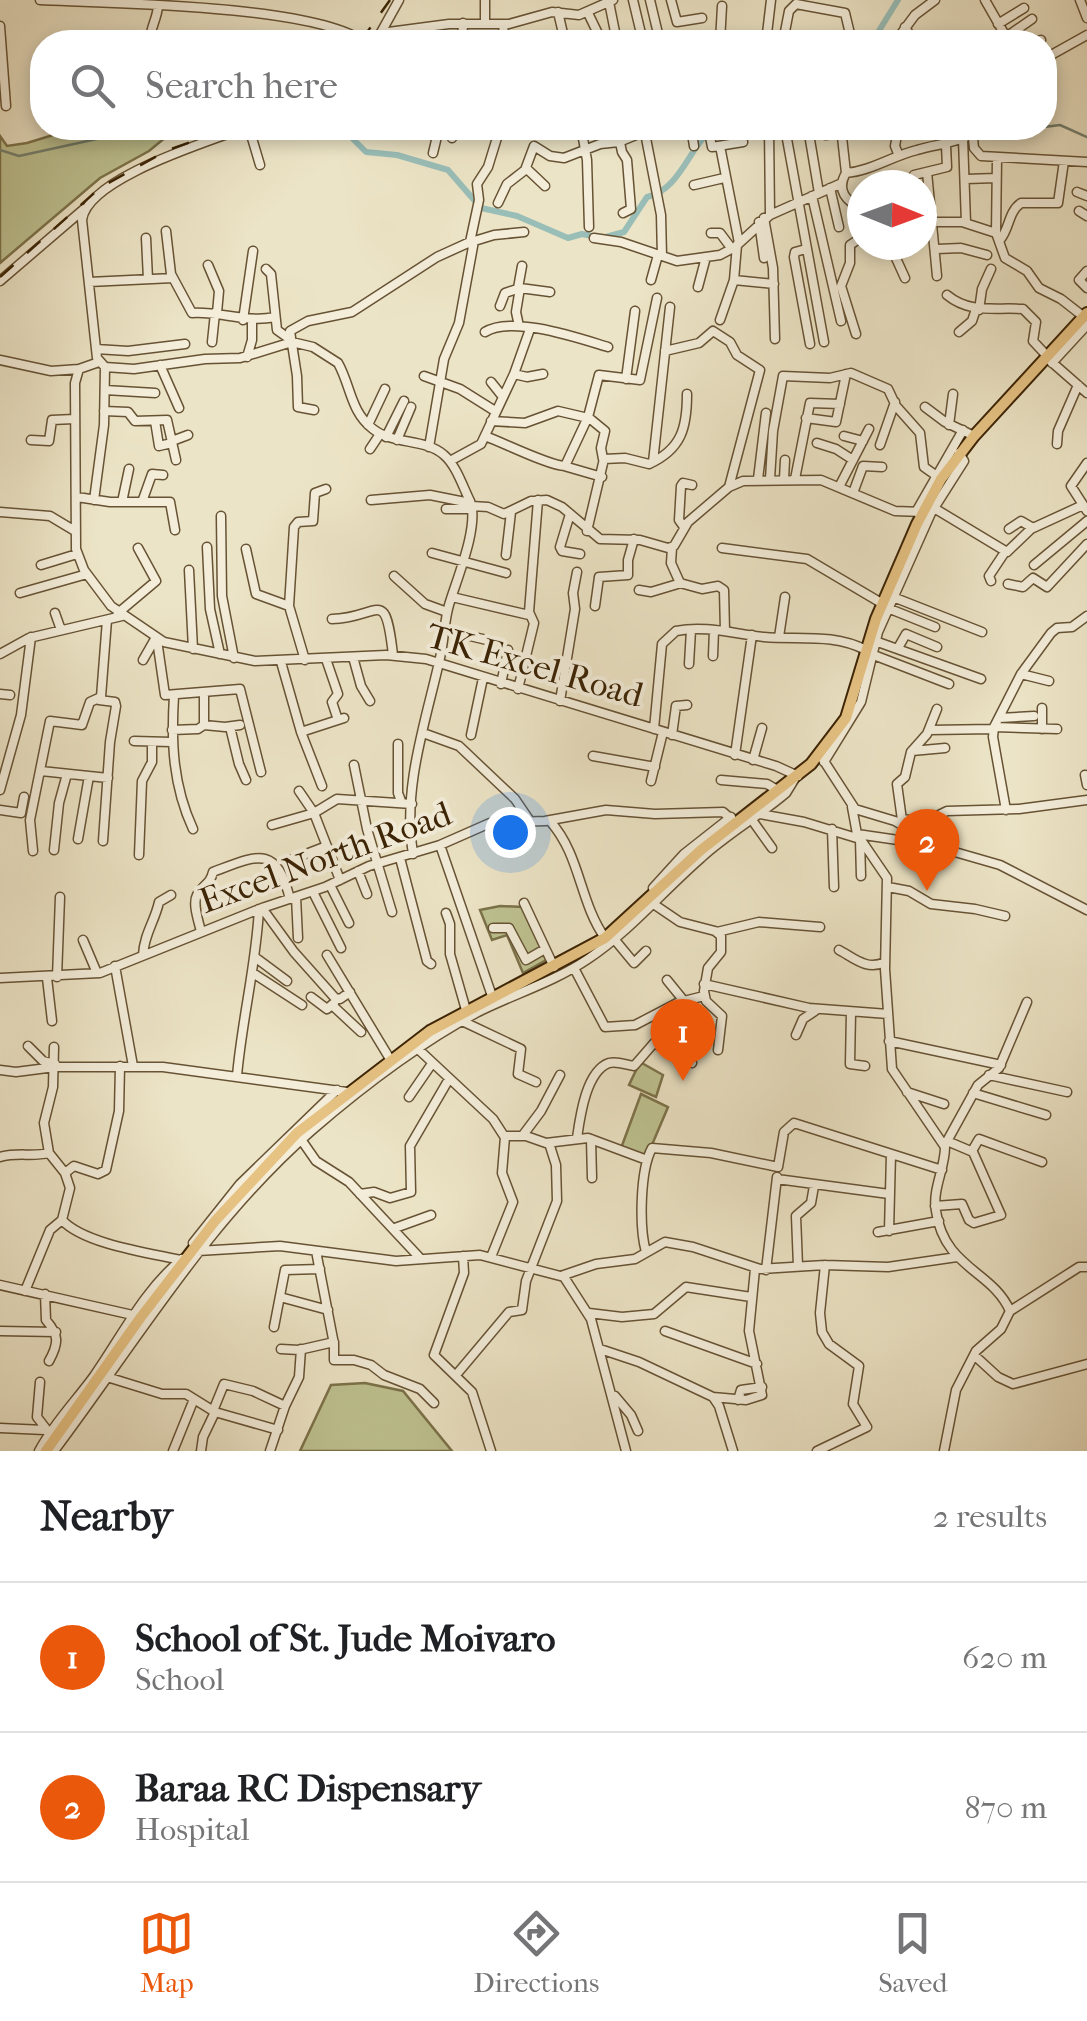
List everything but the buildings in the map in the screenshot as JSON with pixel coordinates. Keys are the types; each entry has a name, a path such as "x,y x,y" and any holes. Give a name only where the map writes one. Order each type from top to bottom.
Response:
{"main road":[{"path":"42,1451 137,1316 197,1251 226,1208 342,1091 492,996 610,939 701,850 751,817 822,758 846,718 938,477 959,453 968,433 1084,325"}],"street":[{"path":"40,0 286,17 340,30"},
{"path":"83,3 96,0"},
{"path":"383,30 399,0"},
{"path":"485,0 485,23"},
{"path":"632,0 639,30"},
{"path":"650,0 657,30"},
{"path":"671,0 677,22 702,18"},
{"path":"767,30 771,0"},
{"path":"819,0 820,11"},
{"path":"902,30 935,0"},
{"path":"1001,30 987,4 1002,0"},
{"path":"1080,0 1087,18"},
{"path":"406,30 463,23 504,24 558,12 588,13 606,2 614,30"},
{"path":"788,30 793,5 845,13 849,30"},
{"path":"150,30 157,20 158,6"},
{"path":"721,30 722,6"},
{"path":"998,24 1024,8"},
{"path":"558,12 562,30"},
{"path":"588,13 596,30"},
{"path":"1017,30 1032,19"},
{"path":"463,23 463,30"},
{"path":"503,30 504,24"},
{"path":"0,26 6,106"},
{"path":"905,26 908,30"},
{"path":"1057,52 1087,35"},
{"path":"0,281 116,183 215,140"},
{"path":"251,140 260,165"},
{"path":"433,153 436,140"},
{"path":"429,447 445,354 459,323 477,204 476,184 488,167 496,140"},
{"path":"584,140 589,227"},
{"path":"498,203 506,185 526,168 535,146 547,155 561,158 625,140"},
{"path":"646,140 661,216 660,256 651,280"},
{"path":"693,140 694,146"},
{"path":"710,140 711,147 743,142"},
{"path":"764,258 767,140"},
{"path":"787,140 824,342"},
{"path":"809,140 815,194 840,322"},
{"path":"842,140 847,199"},
{"path":"896,140 900,156"},
{"path":"594,238 621,242 680,261 706,257 736,246 764,218 844,178 956,140"},
{"path":"966,223 969,140"},
{"path":"972,140 978,154 997,158 1087,162"},
{"path":"619,142 625,156 631,210 623,213"},
{"path":"935,170 947,167 946,145"},
{"path":"720,146 736,246 734,280 720,320"},
{"path":"625,156 649,152"},
{"path":"997,158 998,236 1005,258 1027,272 1039,288 1056,296 1084,325"},
{"path":"998,236 1008,228 1010,215 1021,202 1058,204 1064,162"},
{"path":"526,168 545,186"},
{"path":"694,184 724,178"},
{"path":"966,179 996,178"},
{"path":"830,188 839,227"},
{"path":"84,209 96,349 105,390 94,500"},
{"path":"764,218 774,284 776,339"},
{"path":"937,222 966,223 998,236"},
{"path":"166,231 173,278 193,313 248,320 275,317"},
{"path":"314,410 298,407 292,328 352,312 436,258 472,241 524,232"},
{"path":"711,233 720,233 736,246"},
{"path":"146,238 148,279"},
{"path":"937,249 960,247 987,255"},
{"path":"806,249 795,252 794,257 810,344"},
{"path":"247,357 252,340 248,320 252,250"},
{"path":"698,286 706,257"},
{"path":"850,260 842,286 856,334"},
{"path":"897,260 905,278"},
{"path":"936,260 937,276"},
{"path":"208,265 219,290 212,342"},
{"path":"519,326 516,312 522,266"},
{"path":"959,332 978,309 990,269"},
{"path":"266,270 272,274 278,332 336,360 351,402 368,425 383,435 429,447 450,460 471,506 463,563 448,612 423,733 412,804 413,854"},
{"path":"1087,272 1079,280 1087,288"},
{"path":"89,282 173,278"},
{"path":"734,280 774,284"},
{"path":"500,306 506,292 519,288 550,292"},
{"path":"947,295 978,309 1023,309 1036,322 1033,341 1087,394"},
{"path":"564,466 588,418 599,375 641,379 657,298"},
{"path":"950,316 956,302"},
{"path":"653,464 670,308"},
{"path":"626,379 635,310"},
{"path":"486,332 504,324 562,332 608,346"},
{"path":"450,460 473,451 485,436 530,329"},
{"path":"665,350 700,343 713,331 730,342 737,355 760,370 729,486"},
{"path":"0,360 51,371 102,364 119,369 247,357 292,341"},
{"path":"96,349 128,351 185,344"},
{"path":"160,365 178,408"},
{"name":"TK Excel Road","path":"79,370 74,418 78,554 87,574 120,615 156,639 234,658 281,662 393,655 440,662 500,684 753,760 796,778"},
{"path":"806,418 835,423 846,373"},
{"path":"770,479 782,378 830,378 846,373 885,387 918,429 924,447 924,467 938,477 968,433 925,407"},
{"path":"514,374 543,374"},
{"path":"424,376 495,411"},
{"path":"491,382 503,397"},
{"path":"1057,444 1058,431 1078,385"},
{"path":"105,390 155,393"},
{"path":"368,425 385,390"},
{"path":"653,464 686,429 686,394"},
{"path":"949,424 953,394"},
{"path":"795,479 811,402 840,404"},
{"path":"880,445 894,402"},
{"path":"370,449 408,404 397,440"},
{"path":"104,411 128,412 136,421 168,422 176,460"},
{"path":"491,420 525,423 555,411 588,418 605,431 602,477 588,531"},
{"path":"758,479 766,413"},
{"path":"31,440 50,440 52,419 74,418"},
{"path":"155,420 158,446 188,435"},
{"path":"839,487 869,429"},
{"path":"485,436 602,477"},
{"path":"844,436 862,442"},
{"path":"817,443 836,448 853,460"},
{"path":"924,511 964,461 959,453"},
{"path":"604,460 616,457 653,464"},
{"path":"784,479 785,460"},
{"path":"681,584 671,563 672,548 684,527 729,486 758,479 824,480 892,510 924,511 1005,552 1011,551 1032,528 1085,508 1071,486 1087,463"},
{"path":"852,493 864,466 882,467"},
{"path":"122,502 129,469"},
{"path":"142,502 152,473 163,474"},
{"path":"684,527 680,522 681,486 692,485"},
{"path":"305,660 289,606 294,526 313,521 315,492 326,489"},
{"path":"371,500 436,495 500,514 538,500 556,503 603,540 634,539 672,548"},
{"path":"77,496 172,503 175,530"},
{"path":"528,615 538,500"},
{"path":"446,510 471,506"},
{"path":"0,512 50,516 75,531"},
{"path":"506,555 511,512"},
{"path":"570,514 560,547 562,551 580,554"},
{"path":"221,516 222,596 234,658"},
{"path":"1009,529 1020,521 1032,528"},
{"path":"1034,565 1087,521"},
{"path":"595,606 598,577 628,575 634,539"},
{"path":"1008,584 1023,588 1034,578 1049,586 1087,544"},
{"path":"207,546 210,608 220,654"},
{"path":"0,639 2,652 30,637 120,615 156,581 138,548"},
{"path":"722,548 807,560 935,626"},
{"path":"246,549 256,594 289,606"},
{"path":"991,581 990,576 1005,552"},
{"path":"432,553 506,573"},
{"path":"41,565 78,554"},
{"path":"188,570 193,648"},
{"path":"560,701 576,610 573,592 577,572"},
{"path":"20,592 87,574"},
{"path":"394,576 425,604 448,612"},
{"path":"639,590 651,592 681,584 702,589 718,586 724,590 713,656"},
{"path":"452,596 528,615 534,622 518,689"},
{"path":"779,637 785,597"},
{"path":"889,601 982,632"},
{"path":"869,652 889,601"},
{"path":"332,619 353,619 374,608 384,611 393,655"},
{"path":"56,613 62,630"},
{"path":"1006,810 994,728 1022,674 1051,633 1057,628 1070,628 1087,616"},
{"path":"99,700 107,620"},
{"path":"445,630 491,641"},
{"path":"689,664 691,630"},
{"path":"663,732 662,644 676,631 832,638 949,684"},
{"path":"898,648 906,634 937,647"},
{"path":"735,755 752,635"},
{"path":"0,790 4,787 21,715 30,637"},
{"path":"144,660 156,639"},
{"path":"156,639 162,692 174,696 240,689 261,772"},
{"path":"875,640 981,679"},
{"path":"500,684 508,650"},
{"path":"354,657 361,686 370,701"},
{"path":"301,732 341,718 332,702 338,694 326,659"},
{"path":"281,662 322,786"},
{"path":"1022,674 1049,682"},
{"path":"471,736 483,678"},
{"path":"204,692 204,725"},
{"path":"174,696 171,742 178,789 193,829"},
{"path":"33,851 30,827 50,721 82,726 90,702 99,700 116,704 103,841"},
{"path":"651,781 663,732 676,706 686,704"},
{"path":"1042,708 1042,729"},
{"path":"937,709 930,730 912,751 906,774 897,786 901,821 934,845 1000,865 1087,910"},
{"path":"999,718 1034,716"},
{"path":"172,730 235,726 236,752 246,780"},
{"path":"753,760 762,728"},
{"path":"930,730 1057,730"},
{"path":"423,733 458,746 515,799 530,821"},
{"path":"134,741 171,742"},
{"path":"139,855 142,781 152,762 152,742"},
{"path":"398,744 401,801"},
{"path":"236,752 255,748"},
{"path":"912,751 946,748"},
{"path":"592,756 654,767"},
{"path":"822,758 852,807 859,836 861,876"},
{"path":"354,765 392,912"},
{"path":"41,771 108,778"},
{"path":"54,850 67,774"},
{"path":"1084,774 1087,785"},
{"path":"78,839 89,776"},
{"path":"772,848 751,817 786,793 796,778"},
{"path":"721,780 766,784 778,791"},
{"path":"299,791 314,812 340,880"},
{"path":"0,810 20,813 24,796"},
{"path":"272,825 314,812 335,799 412,804"},
{"path":"852,807 901,821 927,821 951,811 1006,810 1087,800"},
{"name":"Excel North Road","path":"0,978 97,973 490,823 550,821 606,810 655,814 724,812 730,818 751,817 934,845"},
{"path":"718,1050 722,1016 704,996 704,984 711,963 721,952 721,936 680,922 650,902 650,891 678,860 730,818"},
{"path":"550,821 568,844 589,911 634,963 646,951"},
{"path":"917,821 917,834"},
{"path":"832,828 834,886"},
{"path":"859,836 886,873 888,886 885,962 892,1069 946,1144 972,1151"},
{"path":"440,845 492,996"},
{"path":"293,860 327,846"},
{"path":"202,932 197,895 211,882 213,872 251,858 271,860 282,869 293,898 298,938"},
{"path":"400,858 431,964"},
{"path":"358,871 368,894"},
{"path":"330,885 348,923"},
{"path":"888,886 909,891 932,904 975,908 1005,916"},
{"path":"314,892 341,948"},
{"path":"144,955 146,934 158,903 171,895"},
{"path":"52,1021 60,896"},
{"path":"524,903 554,968"},
{"path":"237,1076 260,908"},
{"path":"260,908 361,1032"},
{"path":"446,913 450,954 464,1015 521,1049 518,1074 536,1082"},
{"path":"718,932 728,926 759,922 820,926"},
{"path":"493,928 509,928 526,960 545,949"},
{"path":"420,1257 342,1176 316,1161 299,1137 464,1015 574,968 610,939"},
{"path":"83,940 97,973"},
{"path":"839,950 853,962 885,962"},
{"path":"328,955 390,1059"},
{"path":"256,958 287,981"},
{"path":"115,966 133,1066"},
{"path":"574,968 605,1027 635,1026 683,1000 704,996"},
{"path":"254,973 302,1004"},
{"path":"667,980 683,1000"},
{"path":"704,984 819,1009 888,1014"},
{"path":"311,997 327,1009 350,992"},
{"path":"1010,1311 1000,1293 957,1257 938,1221 935,1206 946,1144 973,1093 1001,1065 1028,1002"},
{"path":"796,1036 803,1018 819,1009"},
{"path":"851,1012 850,1064 865,1066"},
{"path":"889,1041 1001,1065"},
{"path":"577,1138 595,1075 606,1064 634,1066 654,1043 692,1062"},
{"path":"28,1046 43,1061 55,1066"},
{"path":"25,1291 50,1230 62,1220 71,1192 50,1153 44,1123 55,1066 54,1047"},
{"path":"418,1049 506,1137 502,1173 513,1202 492,1257"},
{"path":"409,1097 431,1065"},
{"path":"64,1174 76,1166 95,1174 106,1170 119,1111 120,1066"},
{"path":"0,1070 133,1066 342,1091"},
{"path":"522,1136 560,1076"},
{"path":"990,1076 1066,1092"},
{"path":"360,1194 374,1192 390,1198 411,1192 410,1144 449,1079"},
{"path":"42,1451 48,1430 96,1374 153,1289 181,1260 228,1196 342,1091"},
{"path":"906,1092 944,1104"},
{"path":"973,1093 1046,1116"},
{"path":"766,1270 784,1132 791,1123 942,1170"},
{"path":"506,1137 522,1136 549,1143 591,1139 647,1160"},
{"path":"591,1139 592,1178"},
{"path":"972,1151 979,1139 1042,1162"},
{"path":"456,1376 510,1312 521,1311 532,1267 557,1201 556,1168 549,1143"},
{"path":"646,1252 642,1218 650,1150 712,1153 778,1168"},
{"path":"935,1206 964,1204 972,1223 1001,1215 972,1151"},
{"path":"0,1157 50,1153"},
{"path":"889,1230 891,1154"},
{"path":"777,1178 888,1194"},
{"path":"798,1266 796,1216 811,1203 814,1186"},
{"path":"395,1228 431,1216"},
{"path":"62,1220 88,1236 181,1260"},
{"path":"878,1232 938,1221"},
{"path":"561,1276 596,1264 635,1259 658,1244 673,1242 766,1270 798,1266 877,1267 957,1257"},
{"path":"54,1451 197,1251 280,1246 396,1261 492,1257 561,1276 569,1281 589,1314 626,1451"},
{"path":"316,1251 335,1362 354,1360 371,1365 420,1389 434,1403"},
{"path":"463,1256 465,1270 460,1287 434,1353 474,1396 491,1451"},
{"path":"817,1451 867,1428 853,1404 858,1366 830,1344 821,1327 824,1266"},
{"path":"944,1451 956,1390 974,1354 1000,1329 1010,1311 1079,1267 1087,1267"},
{"path":"274,1327 286,1270 320,1269"},
{"path":"600,1349 639,1362 713,1397 760,1398 762,1388 749,1331 755,1269"},
{"path":"0,1285 137,1316"},
{"path":"589,1314 654,1314 688,1287 751,1297"},
{"path":"45,1294 46,1320 56,1332 58,1345 49,1361"},
{"path":"280,1298 328,1310"},
{"path":"0,1331 56,1332"},
{"path":"665,1331 757,1364"},
{"path":"281,1349 334,1342"},
{"path":"270,1451 284,1406 299,1376 301,1349"},
{"path":"974,1354 998,1377 1015,1384 1087,1364"},
{"path":"107,1377 162,1394 185,1394 214,1411 278,1430"},
{"path":"40,1382 37,1417 48,1430"},
{"path":"201,1451 224,1384 253,1391 284,1406"},
{"path":"612,1393 629,1412 638,1431"},
{"path":"713,1397 720,1406 733,1451"},
{"path":"173,1451 194,1399"},
{"path":"0,1428 48,1430"}],"green space":[{"path":"0,136 7,146 162,140 100,178 0,263"},
{"path":"523,907 548,959 523,973 507,935 492,940 480,910"},
{"path":"640,1062 663,1075 656,1097 629,1085"},
{"path":"641,1094 668,1107 646,1159 620,1151"},
{"path":"365,1383 403,1391 452,1451 300,1451 331,1385"}],"waterway":[{"path":"879,30 898,0"},
{"path":"1057,125 1087,137"},
{"path":"0,150 19,156 92,140"},
{"path":"354,140 366,152 397,155 448,170 481,208 517,216 568,238 582,234 602,238 624,232 647,197 668,186 702,140"}],"railway":[{"path":"369,30 390,0"},
{"path":"0,277 101,187 168,150 197,140"}],"place":[{"name":"Baraa RC Dispensary","path":"927,891"},
{"name":"School of St. Jude Moivaro","path":"683,1081"}]}
